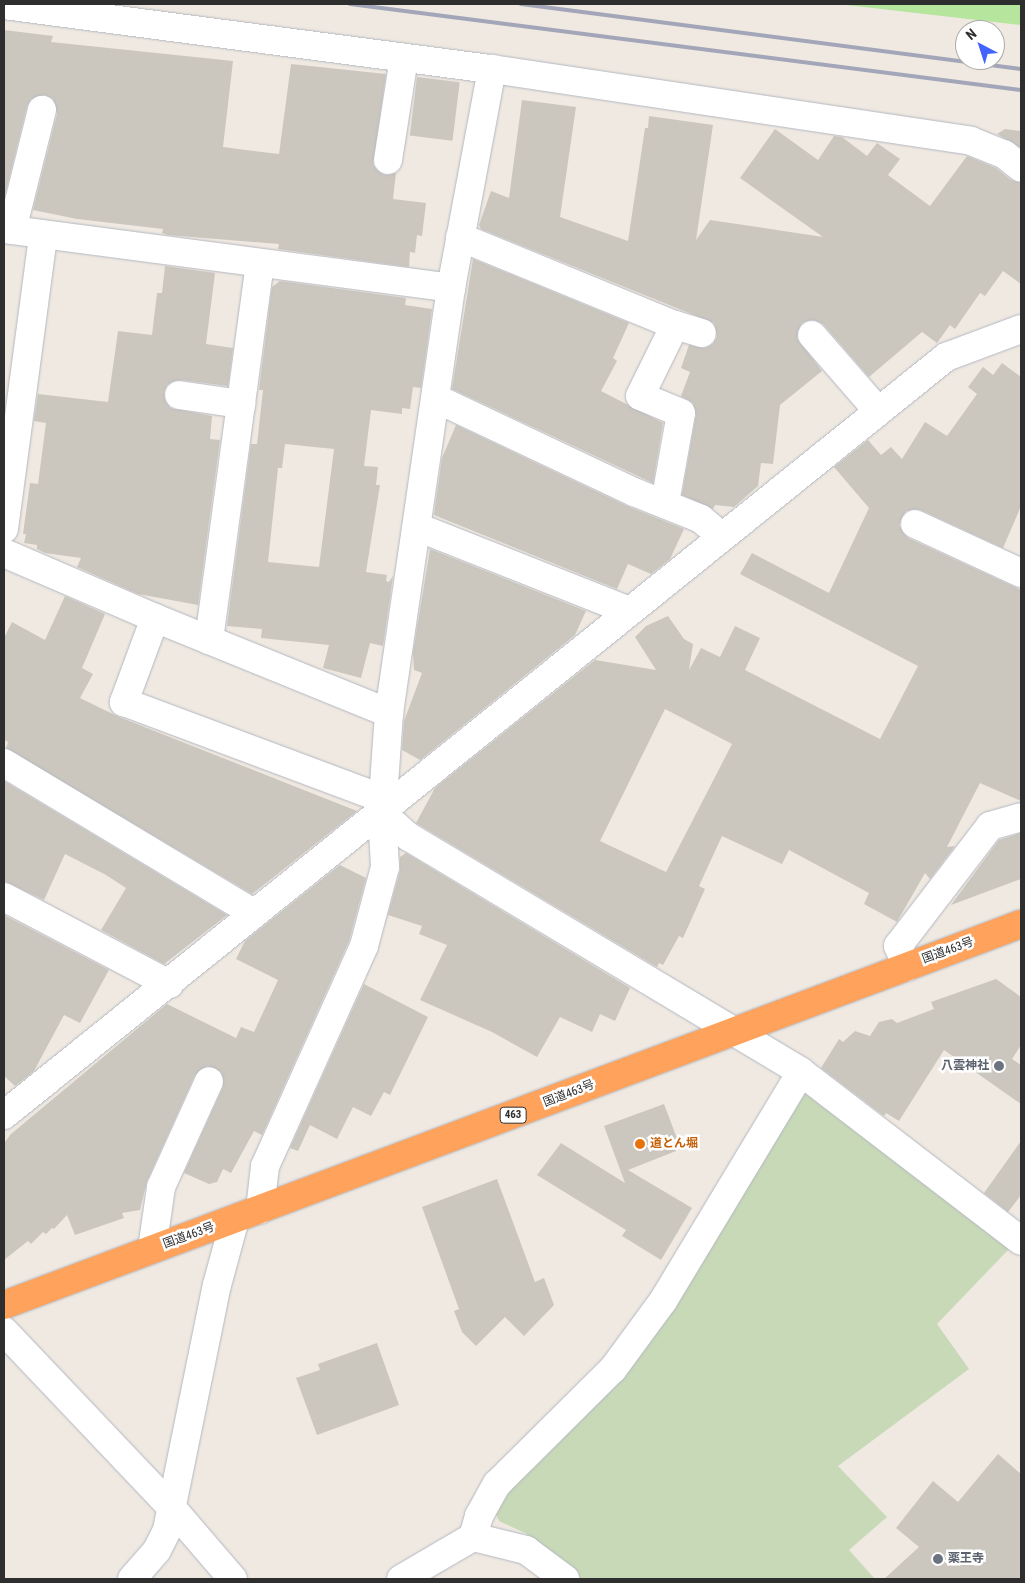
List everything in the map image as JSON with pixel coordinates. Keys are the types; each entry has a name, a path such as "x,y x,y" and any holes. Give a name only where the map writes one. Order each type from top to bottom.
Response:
{"highway":[{"name":"国道463号","path":"4,1305 1021,924"}],"street":[{"path":"4,5 492,69 971,141 1004,154 1021,168"},
{"path":"388,160 404,58"},
{"path":"260,1210 265,1166 364,946 385,867 383,806 389,713 437,399 450,288 492,69"},
{"path":"42,110 8,230 450,288"},
{"path":"4,529 43,234"},
{"path":"460,236 675,325 702,333"},
{"path":"209,640 260,263"},
{"path":"665,503 681,413 640,396 675,325"},
{"path":"6,1108 169,984 383,806 946,357 1021,328"},
{"path":"812,335 878,412"},
{"path":"179,395 241,404"},
{"path":"437,399 634,492 701,519 721,536"},
{"path":"915,524 1021,573"},
{"path":"418,527 629,611"},
{"path":"4,553 155,618 389,713"},
{"path":"155,618 124,702 383,806 409,837 736,1031 801,1072 1021,1241"},
{"path":"4,763 254,913"},
{"path":"907,967 898,946 960,864 990,826 1021,817"},
{"path":"4,897 169,984"},
{"path":"401,1579 473,1537 479,1516 497,1484 613,1369 663,1301 801,1072"},
{"path":"152,1249 161,1187 209,1081"},
{"path":"132,1579 157,1550 167,1530 217,1285 235,1219"},
{"path":"4,1331 171,1507 233,1579"},
{"path":"473,1537 526,1550 565,1579"}],"green space":[{"path":"838,4 1021,4 1021,25 1005,23 1005,20 977,20"},
{"path":"802,1091 1009,1249 937,1324 969,1369 838,1466 887,1517 849,1550 875,1579 582,1579 525,1533 499,1521 495,1512"}],"building":[{"path":"4,30 53,36 51,42 233,61 223,147 279,154 291,64 386,74 373,165 385,175 396,173 393,199 426,203 422,236 417,235 415,253 410,252 409,267 278,249 279,244 168,235 162,233 163,229 77,219 33,210 57,114 53,99 45,95 31,99 27,106 4,199"},
{"path":"417,77 460,82 452,141 410,136"},
{"path":"522,100 576,107 560,217 628,241 645,128 648,128 649,116 713,125 696,240 710,220 823,237 740,178 775,129 818,160 834,136 842,137 867,156 877,143 900,159 888,175 930,206 967,156 996,168 1011,180 1021,183 1021,284 1003,271 985,296 980,293 955,329 950,325 937,343 922,332 869,377 823,324 810,320 802,323 797,338 822,371 780,405 773,464 761,463 758,486 734,507 715,505 713,509 682,495 696,415 693,403 681,396 690,372 681,368 689,345 705,348 713,344 717,337 714,323 481,229 479,225 491,191 509,198"},
{"path":"1005,129 1021,131 1021,148 997,134"},
{"path":"473,259 629,323 613,358 617,361 601,391 663,423 653,483 452,389"},
{"path":"165,266 215,273 206,344 233,348 228,386 181,380 167,385 164,393 170,408 212,416 210,439 220,440 198,605 138,594 77,567 81,558 45,553 37,549 37,545 24,543 26,534 23,534 30,483 38,484 46,423 34,421 38,394 108,402 118,331 152,335 157,293 162,293"},
{"path":"280,281 406,298 405,305 432,309 421,388 413,387 410,409 402,408 402,414 371,410 364,466 378,467 376,485 380,485 366,572 387,575 386,581 389,582 393,576 383,646 370,643 361,678 323,668 329,645 261,638 262,629 227,626 251,444 257,444 263,390 259,390 272,287","holes":["285,444 334,449 319,567 268,562 278,468 282,468"]},
{"path":"1002,363 1021,377 1021,506 1003,548 921,510 906,511 899,525 908,538 1021,590 1021,801 980,783 947,847 955,846 930,879 925,873 897,922 864,904 869,893 789,850 782,864 722,836 699,886 705,889 683,938 679,936 663,965 659,963 657,967 416,823 435,788 595,660 656,670 635,637 646,626 668,616 684,639 693,644 689,670 701,648 720,657 735,626 760,638 745,670 880,739 918,666 740,574 752,553 829,593 869,508 834,467 868,440 881,455 891,447 902,459 925,422 947,436 977,394 968,387 983,367 993,375","holes":["665,709 732,744 666,872 600,841"]},
{"path":"456,425 627,506 684,529 670,559 651,574 628,564 617,589 434,515 442,458"},
{"path":"430,549 586,611 575,635 420,760 402,750 404,721 422,673 414,670 413,653"},
{"path":"65,596 105,614 82,668 93,674 80,698 119,717 357,811 252,894 6,748 8,742 4,740 4,638 12,622 45,640"},
{"path":"4,781 227,915 164,964 101,930 126,888 106,875 65,854 44,900 4,881"},
{"path":"1021,833 1021,879 951,905 999,840"},
{"path":"406,853 630,988 615,1021 600,1014 592,1032 560,1017 537,1057 492,1032 420,1000 447,945 419,934 422,926 388,915 400,871 400,857"},
{"path":"340,865 366,878 349,941 262,1135 254,1131 231,1173 223,1169 217,1182 209,1184 184,1173 223,1087 221,1072 207,1066 195,1075 147,1181 140,1210 122,1213 124,1218 75,1235 67,1215 54,1229 52,1228 46,1234 43,1232 31,1244 28,1241 4,1260 4,1143 11,1134 167,1004 236,1038 241,1027 254,1032 278,980 236,959 245,941"},
{"path":"4,915 109,970 80,1023 64,1015 34,1071 15,1086 4,1076"},
{"path":"996,979 1021,997 1021,1045 1012,1059 1021,1065 1021,1104 944,1050 899,1121 886,1113 884,1116 821,1068 839,1039 843,1042 855,1031 870,1036 879,1022 892,1019 897,1023 934,1009 931,1002"},
{"path":"364,984 428,1017 390,1095 384,1092 371,1116 353,1107 337,1139 310,1125 298,1151 290,1148"},
{"path":"664,1104 681,1149 628,1170 692,1208 661,1260 622,1236 626,1230 537,1175 561,1143 625,1183 604,1126"},
{"path":"1021,1141 1021,1195 1008,1212 984,1193"},
{"path":"497,1179 535,1282 544,1278 554,1305 524,1336 505,1317 476,1346 462,1332 454,1311 459,1309 422,1207"},
{"path":"377,1343 399,1405 317,1435 296,1378 320,1370 318,1364"},
{"path":"998,1454 1021,1474 1021,1579 884,1579 919,1547 896,1528 933,1481 958,1502"}],"railway":[{"path":"350,4 1021,90"},
{"path":"521,4 1021,69"}],"place":[{"name":"八雲神社","path":"999,1066"},
{"name":"道とん堀","path":"640,1144"},
{"name":"薬王寺","path":"938,1559"}]}
